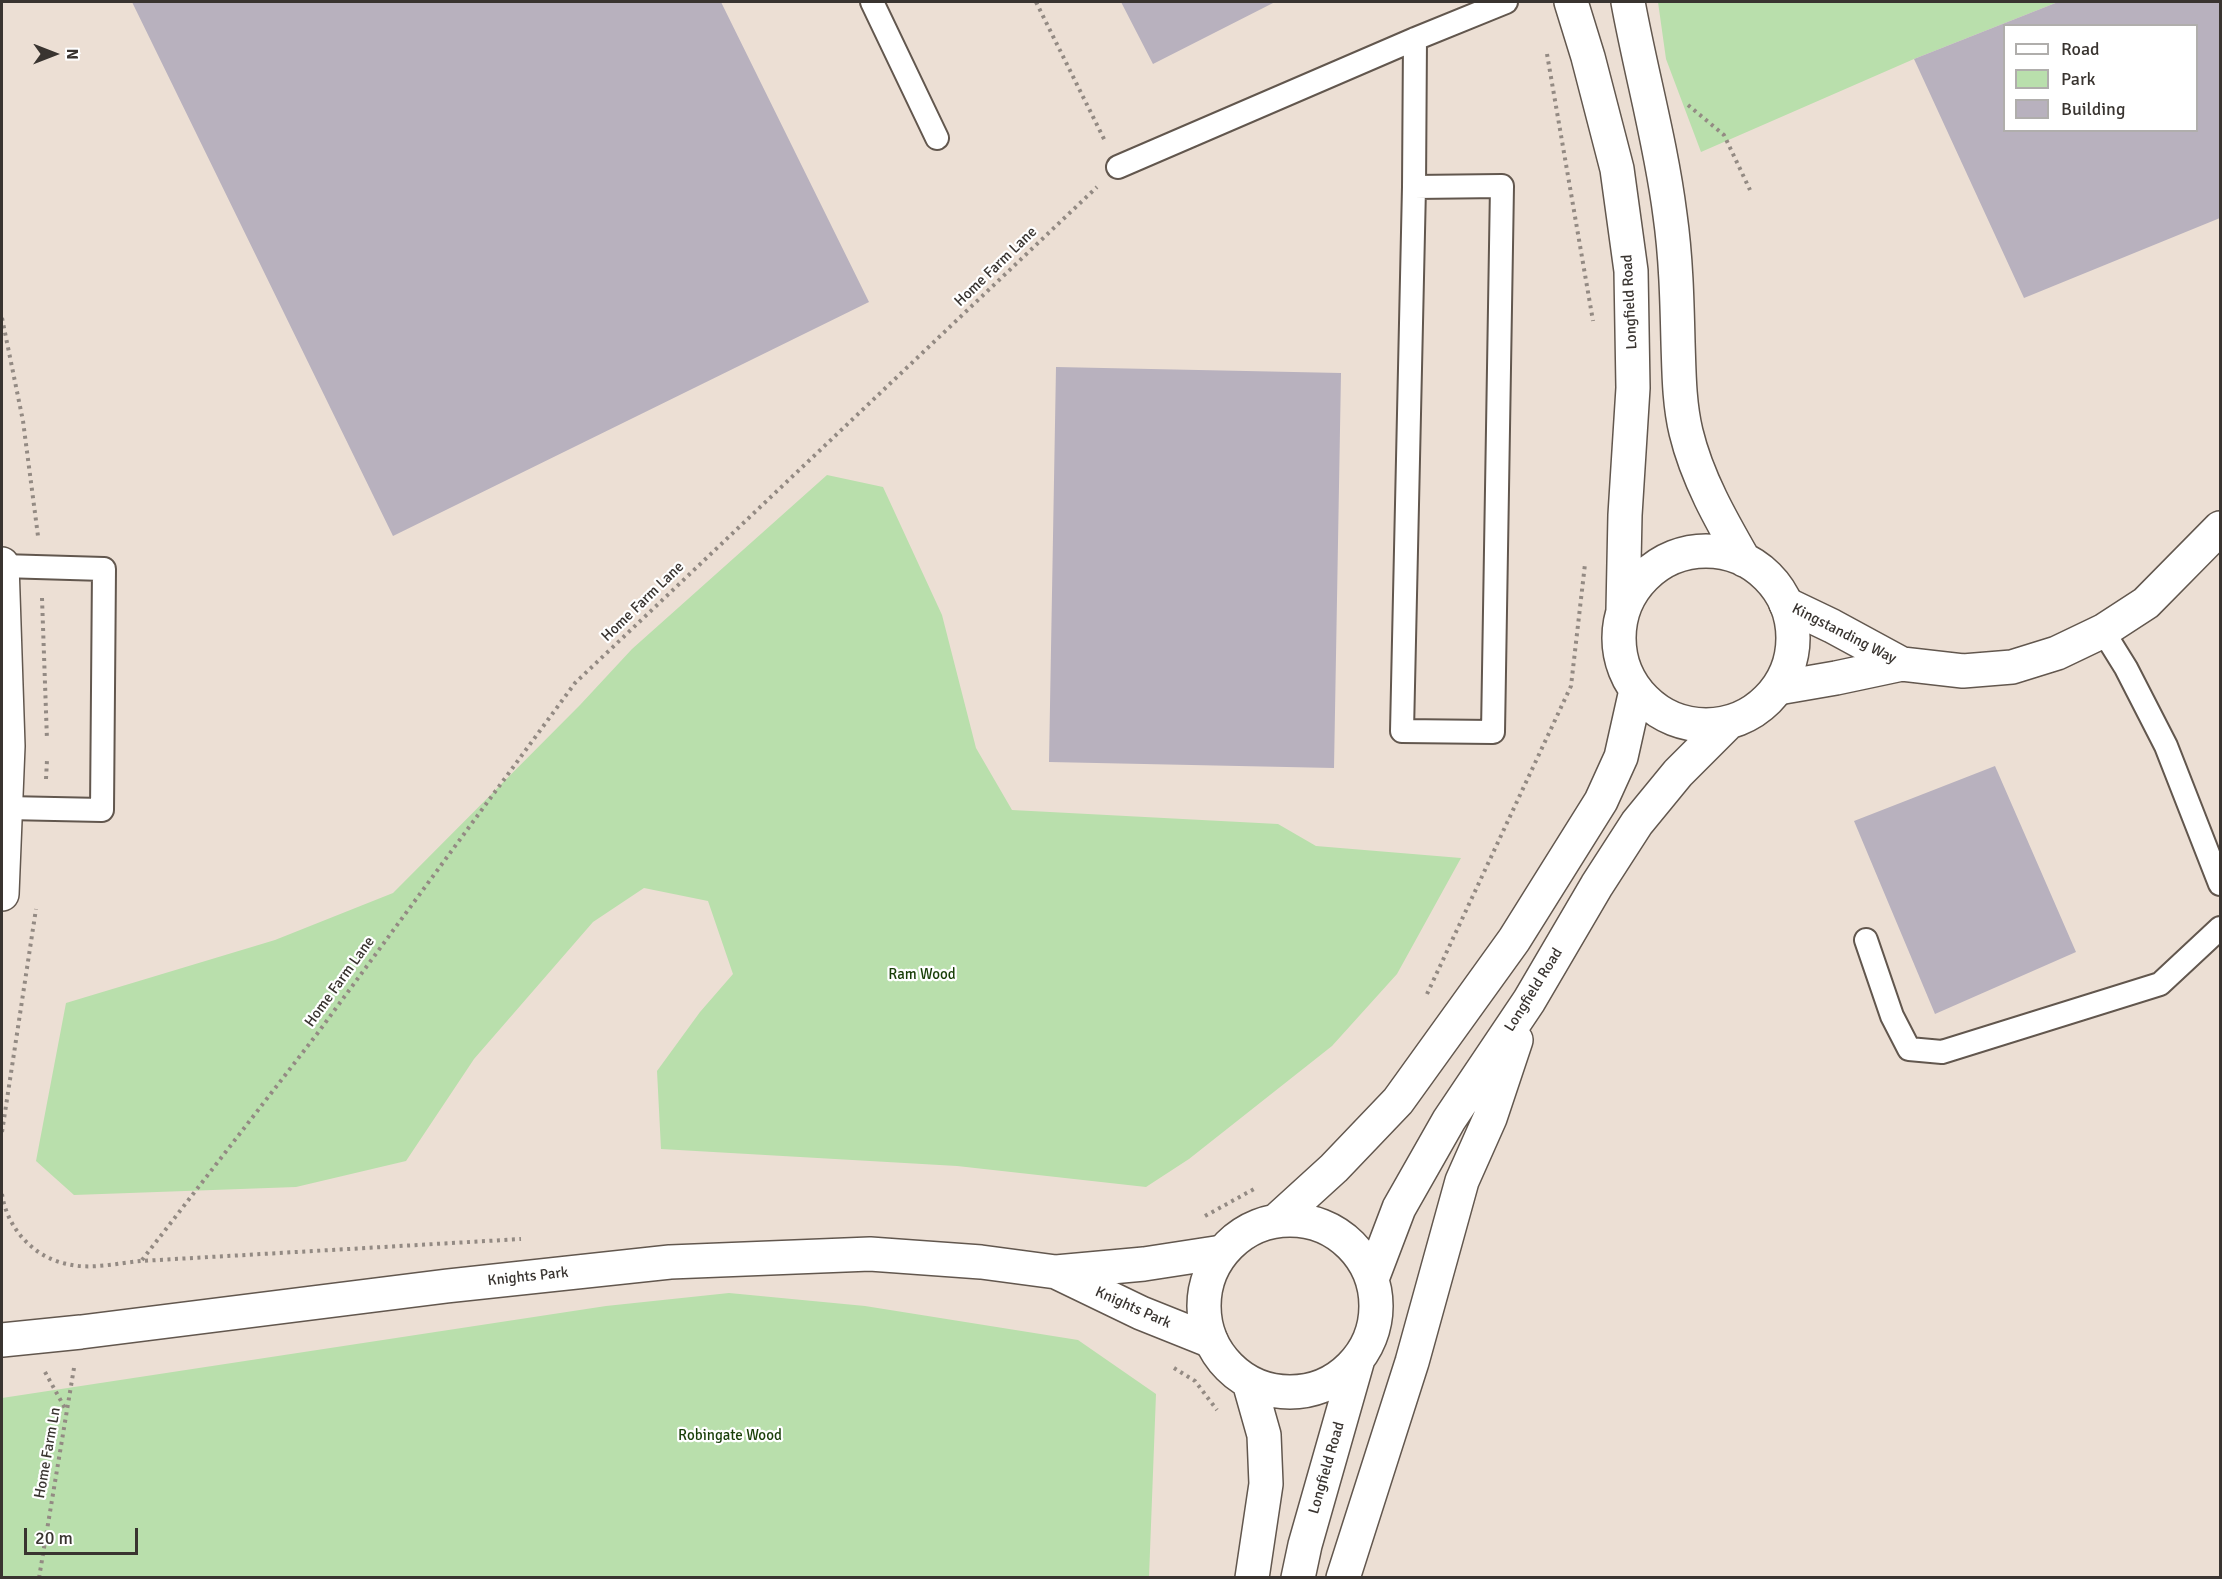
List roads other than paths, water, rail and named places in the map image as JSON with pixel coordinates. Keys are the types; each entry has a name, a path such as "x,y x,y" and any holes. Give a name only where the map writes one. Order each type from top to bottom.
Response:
{"street":[{"name":"Longfield Road","path":"1571,2 1617,169 1631,271 1633,388 1625,515 1623,610"},
{"path":"1628,2 1661,152 1671,216 1676,272 1680,391 1686,433 1706,488 1744,560"},
{"name":"Kingstanding Way","path":"1778,688 1902,664 1963,671 2012,667 2057,653 2103,631 2146,603 2220,528"},
{"path":"1717,551 1744,560 1762,571 1776,586 1786,604 1793,632 1790,661 1778,688 1756,709 1729,722 1703,726 1677,721 1654,709 1636,690 1623,665 1619,638 1623,610 1638,584 1660,564 1687,553 1717,551"},
{"path":"2,565 7,682 7,808 2,894"},
{"name":"Kingstanding Way","path":"1786,604 1902,664"},
{"path":"1277,1220 1334,1168 1398,1101 1514,940 1601,801 1621,757 1636,690"},
{"name":"Longfield Road","path":"1372,1279 1400,1208 1449,1119 1529,1002 1597,885 1637,823 1677,773 1729,722"},
{"path":"1343,1578 1412,1362 1462,1181 1490,1118 1529,1002"},
{"path":"1277,1220 1301,1220 1324,1226 1345,1239 1361,1257 1372,1279 1376,1307 1371,1335 1358,1359 1341,1376 1319,1387 1296,1392 1272,1390 1249,1382 1226,1365 1210,1341 1204,1319 1204,1295 1210,1272 1222,1252 1238,1237 1256,1226 1277,1220"},
{"name":"Knights Park","path":"2,1340 447,1286 670,1262 870,1254 981,1262 1056,1272 1144,1264 1222,1252"},
{"name":"Knights Park","path":"1056,1272 1141,1313 1210,1341"},
{"name":"Longfield Road","path":"1298,1578 1305,1545 1358,1359"},
{"path":"1249,1382 1264,1436 1266,1484 1252,1578"}],"lane":[{"path":"872,2 937,138"},
{"path":"1118,167 1506,2"},
{"path":"1414,187 1502,186 1493,732 1402,731 1415,39"},
{"path":"2,565 104,569 102,810 7,808"},
{"path":"2103,631 2126,668 2166,746 2220,884"},
{"path":"1866,939 1892,1016 1909,1049 1942,1052 2160,984 2220,928"}],"park label":[{"name":"Ram Wood","path":"922,975"},
{"name":"Robingate Wood","path":"730,1436"}]}
